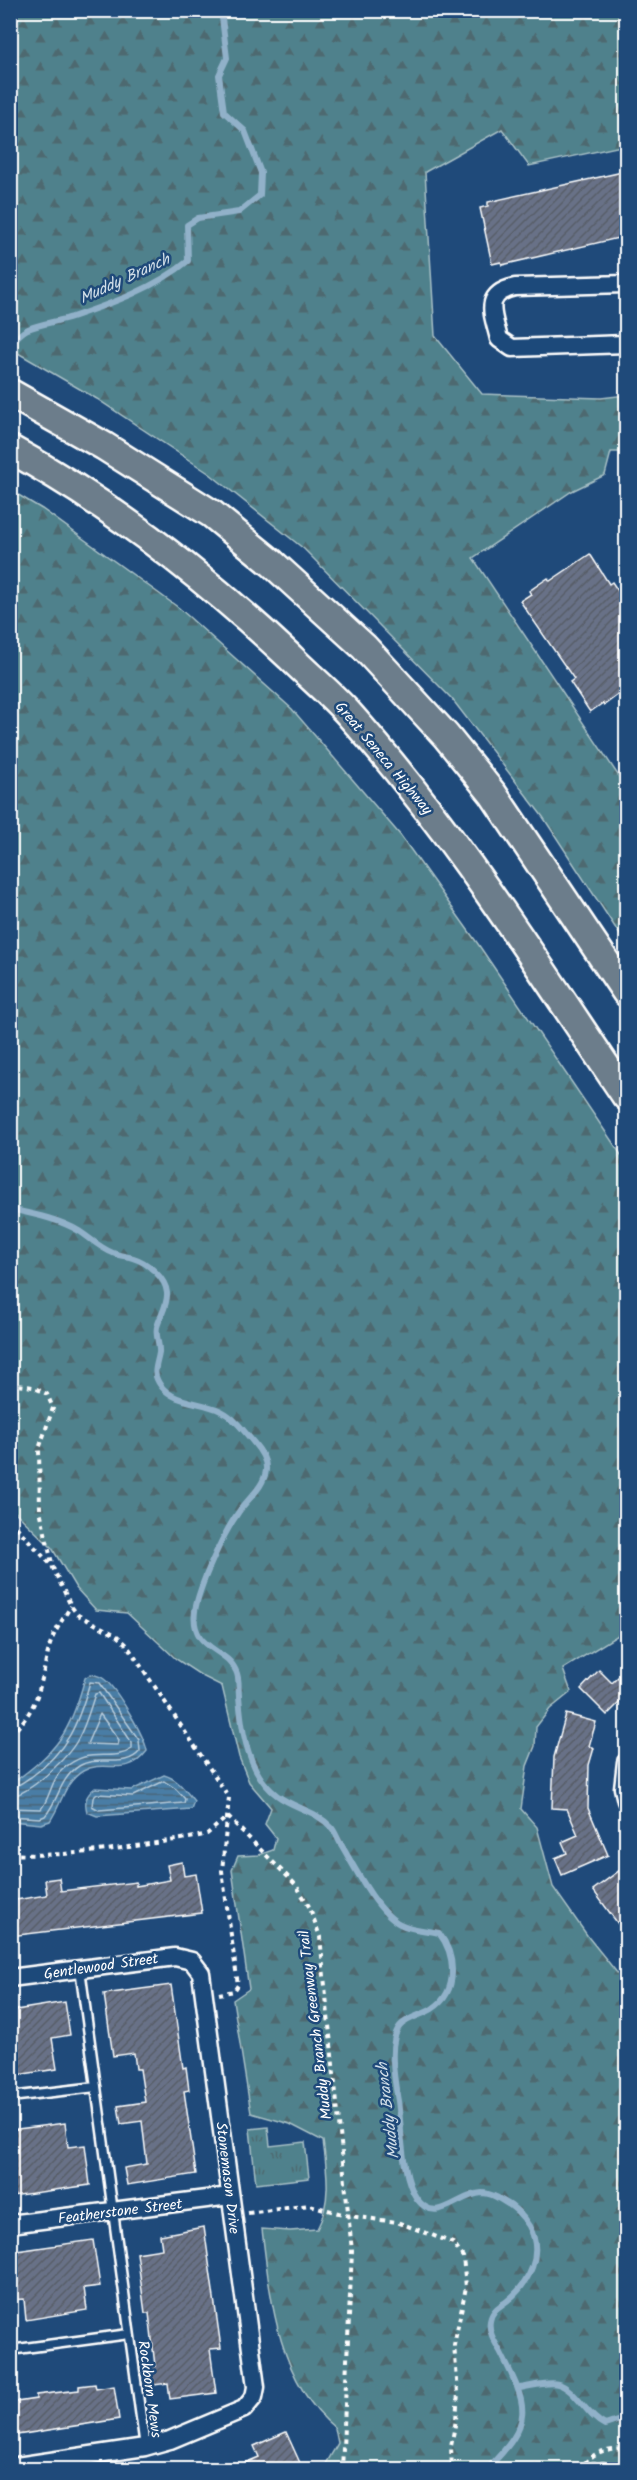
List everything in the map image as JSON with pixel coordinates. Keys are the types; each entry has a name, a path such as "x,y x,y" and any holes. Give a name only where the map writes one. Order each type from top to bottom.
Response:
{"main road":[{"path":"10,393 104,446 212,514 272,563 364,648 446,736 493,794 627,992"},
{"name":"Great Seneca Highway","path":"10,449 65,479 156,543 248,618 348,713 441,825 627,1096"}],"street":[{"path":"627,284 515,287 500,292 491,305 499,339 512,348 627,344"},
{"path":"627,1762 623,1788 627,1800"},
{"name":"Gentlewood Street","path":"10,1978 175,1957 192,1961"},
{"name":"Stonemason Drive","path":"145,2447 170,2440 244,2409 254,2397 256,2387 201,1973 192,1961"},
{"name":"Featherstone Street","path":"10,2224 230,2196"},
{"path":"12,2468 145,2447"}],"lane":[{"name":"Rockborn Mews","path":"80,1969 145,2447"},
{"path":"10,2097 96,2087"},
{"name":"Rockborn Mews","path":"10,2350 129,2334"}],"path":[{"path":"10,1384 33,1387 47,1394 52,1408 39,1449 40,1510 53,1568 71,1606 78,1615 116,1635 137,1659 229,1797 222,1871 237,1985 234,1991 204,1997"},
{"path":"10,1520 53,1568"},
{"path":"10,1735 21,1725 33,1708 43,1681 53,1636 71,1606"},
{"path":"10,1854 39,1856 104,1851 195,1837 207,1834 227,1817"},
{"name":"Muddy Branch Greenway Trail","path":"227,1817 296,1886 310,1908 320,1937 352,2251 342,2469"},
{"path":"233,2215 309,2205 349,2216 397,2222 429,2232 453,2243 463,2257 466,2287 454,2345 458,2392 451,2446 452,2469"},
{"path":"580,2468 596,2452 611,2448 627,2448"},
{"path":"580,2468 593,2463 627,2463"}],"green space":[{"path":"11,10 626,11 626,145 529,166 502,129 425,172 435,336 482,394 601,398 626,395 626,452 611,452 605,475 572,491 473,558 626,787 626,944 543,817 452,699 304,549 210,474 97,399 11,349"},
{"path":"10,490 42,509 179,608 292,709 401,836 478,944 626,1162 626,1627 620,1634 563,1669 571,1692 550,1709 536,1727 535,1746 527,1766 521,1809 537,1827 553,1887 589,1938 626,1984 626,2469 323,2469 338,2443 335,2428 316,2409 289,2363 274,2310 262,2229 290,2231 317,2229 327,2197 323,2141 290,2124 251,2113 233,2000 249,1989 232,1870 238,1856 259,1855 273,1850 276,1838 265,1824 271,1808 249,1782 239,1757 222,1686 176,1659 127,1613 96,1610 76,1588 52,1548 11,1508"},
{"path":"268,2127 270,2146 305,2142 309,2178 256,2184 250,2129"}],"water":[{"path":"91,1674 104,1679 116,1692 136,1724 147,1751 131,1764 100,1766 83,1771 67,1787 50,1821 41,1824 11,1821 11,1784 40,1761 60,1739 74,1713 85,1678"},
{"path":"164,1775 177,1782 194,1801 191,1809 97,1816 87,1812 86,1798 95,1788 132,1790"}],"building":[{"path":"627,171 627,236 502,265 501,262 492,264 480,208 488,206 488,202"},
{"path":"590,554 609,584 612,582 627,604 627,688 590,712 570,682 574,679 520,601 531,594 529,591 548,578 550,581"},
{"path":"599,1670 612,1683 618,1677 627,1686 627,1695 607,1715 581,1689"},
{"path":"566,1714 596,1722 589,1746 594,1748 589,1765 588,1808 608,1855 562,1875 555,1858 567,1853 562,1842 578,1835 567,1809 552,1808 554,1757"},
{"path":"182,1862 184,1876 196,1874 202,1913 10,1936 10,1901 47,1895 45,1880 59,1878 61,1891 136,1882 136,1886 170,1880 167,1865"},
{"path":"627,1865 627,1936 593,1890"},
{"path":"171,1985 183,2068 186,2067 189,2090 184,2091 196,2174 127,2185 124,2168 147,2164 142,2121 121,2124 118,2106 145,2102 140,2069 136,2069 134,2053 113,2056 104,1994"},
{"path":"65,2002 70,2035 52,2038 57,2069 10,2076 10,2011"},
{"path":"65,2123 68,2147 85,2145 90,2185 12,2196 10,2130"},
{"path":"204,2227 221,2348 210,2349 216,2393 170,2399 168,2383 147,2386 144,2367 155,2366 149,2313 145,2313 137,2253 162,2249 160,2235"},
{"path":"93,2240 100,2286 84,2288 87,2310 26,2320 24,2299 10,2300 10,2252"},
{"path":"95,2384 96,2389 114,2386 119,2419 10,2436 10,2403 36,2399 36,2395 79,2390 79,2386"},
{"path":"286,2432 301,2465 292,2469 230,2469 259,2457 254,2446"}],"waterway":[{"name":"Muddy Branch","path":"10,344 28,329 103,306 162,279 188,261 187,225 198,218 239,212 260,195 261,173 245,131 224,112 219,75 227,58 221,10"},
{"name":"Muddy Branch","path":"10,1209 63,1223 108,1251 138,1260 155,1271 166,1287 167,1293 157,1330 159,1353 155,1373 158,1381 173,1396 213,1408 231,1417 261,1452 264,1459 265,1476 232,1522 206,1575 197,1600 195,1624 203,1641 225,1657 236,1671 246,1743 256,1770 265,1783 283,1800 313,1814 332,1828 367,1889 391,1918 410,1928 439,1933 449,1952 452,1973 447,1993 432,2009 403,2023 396,2033 394,2042 394,2073 408,2178 417,2199 432,2210 482,2193 498,2198 514,2208 524,2219 533,2236 535,2247 535,2257 528,2276 515,2294 494,2311 490,2321 492,2337 517,2387 522,2413 520,2426 513,2439 486,2470"},
{"path":"519,2388 558,2384 570,2391 598,2421 605,2425 620,2420 626,2414"}]}
